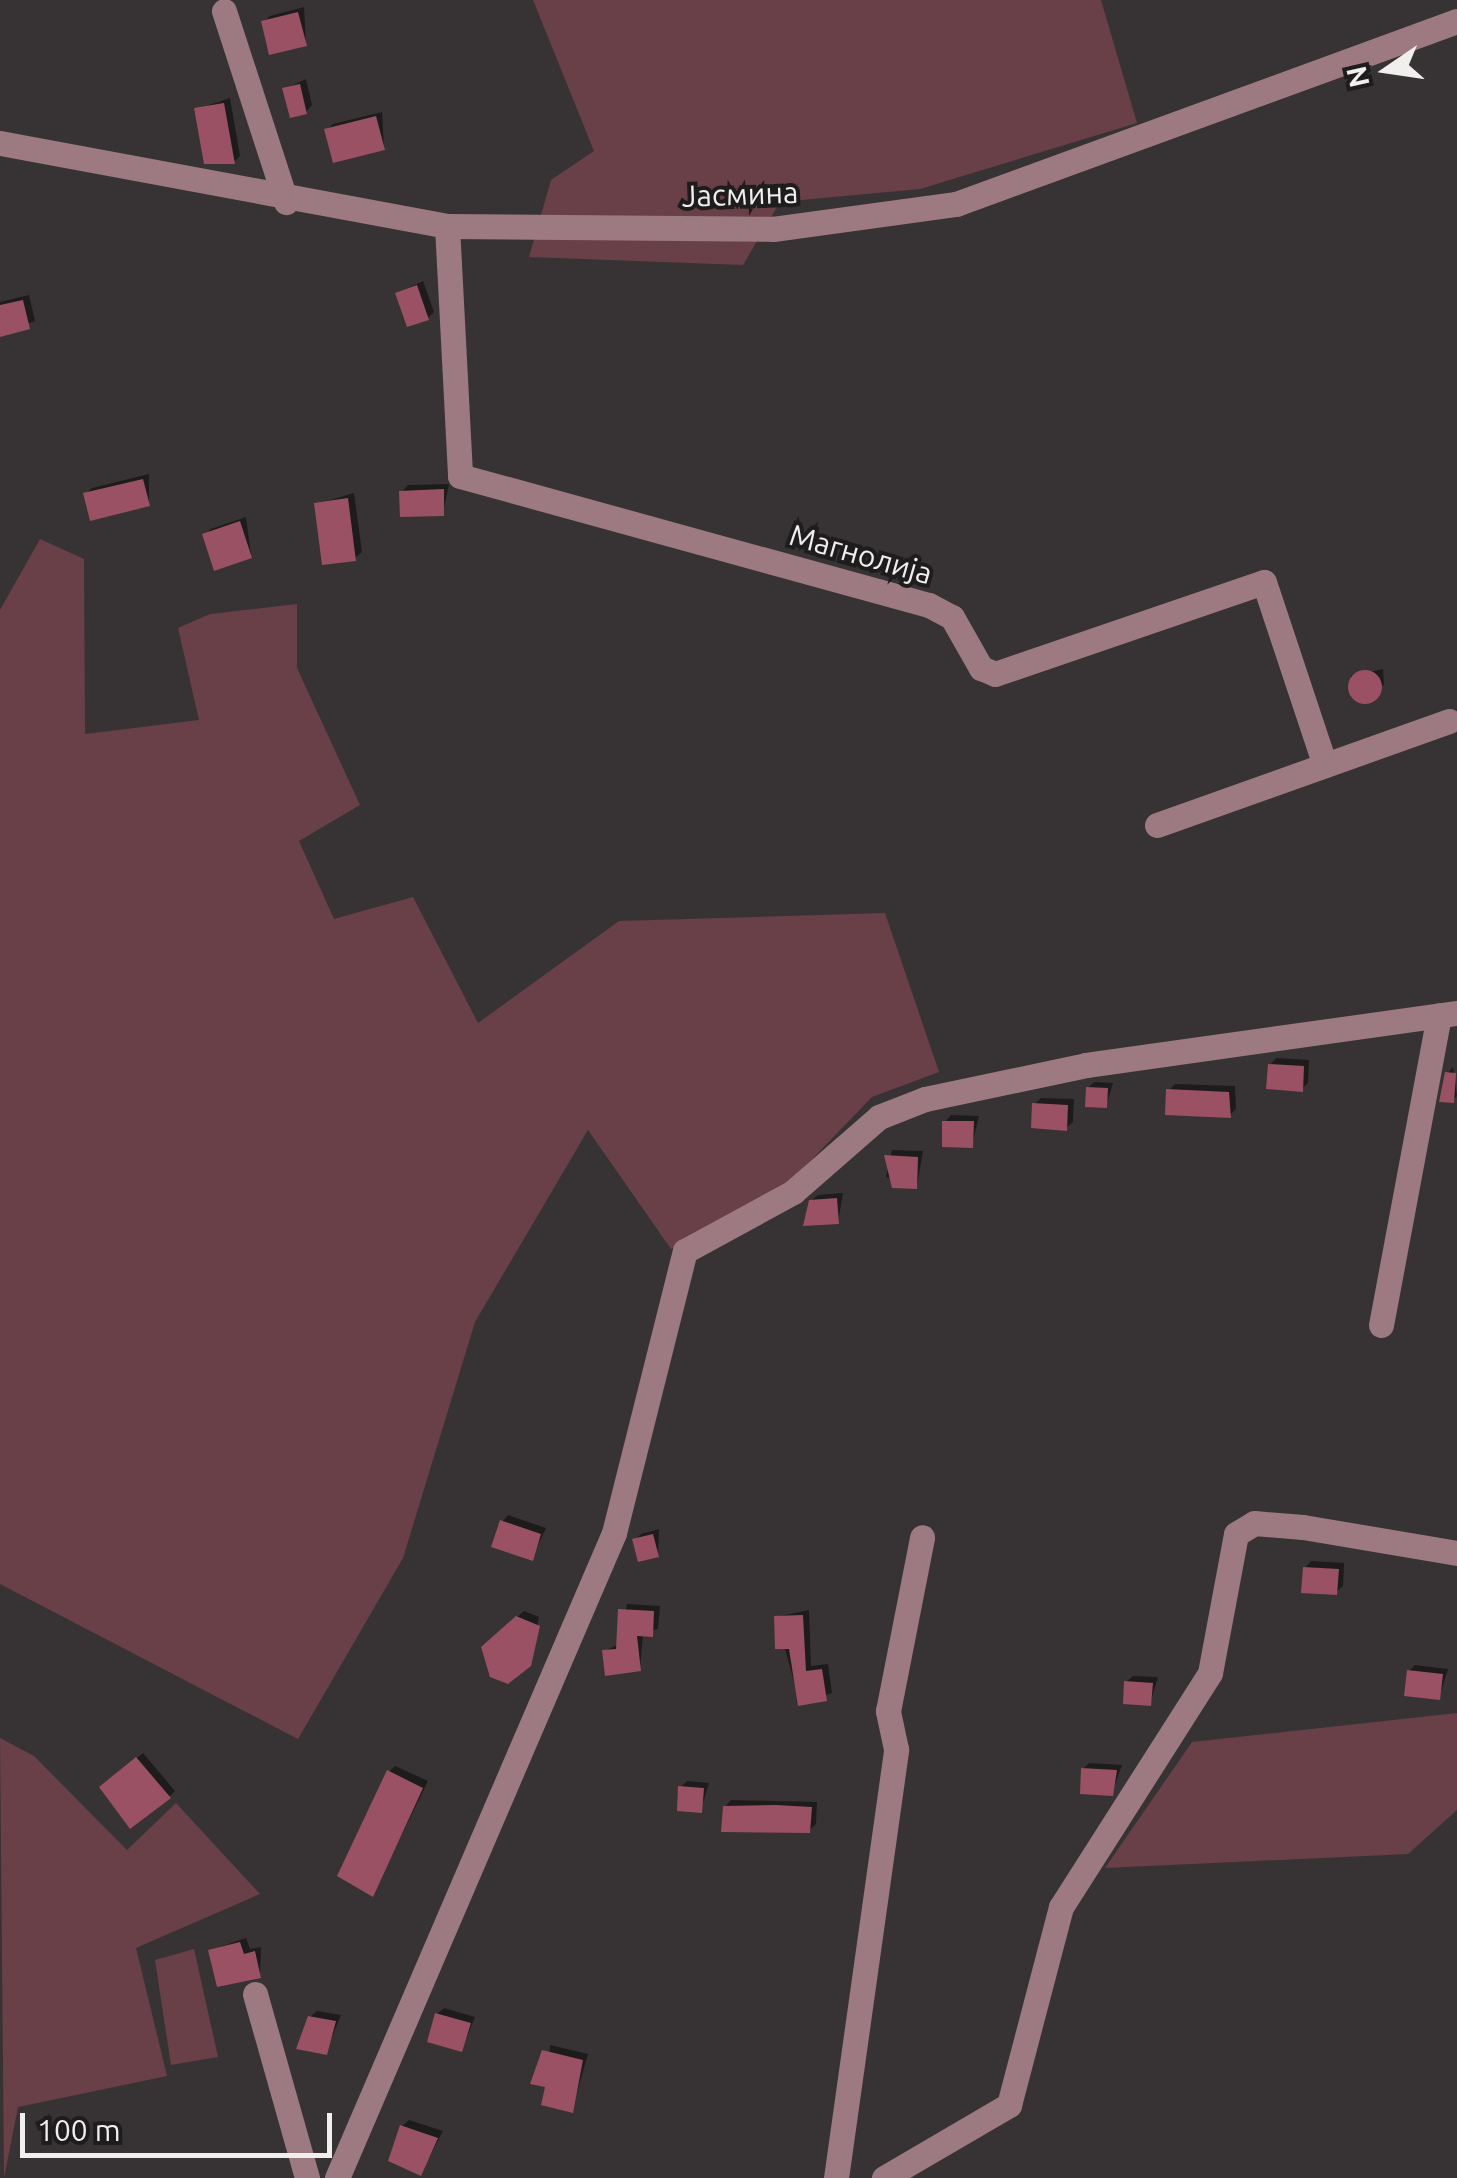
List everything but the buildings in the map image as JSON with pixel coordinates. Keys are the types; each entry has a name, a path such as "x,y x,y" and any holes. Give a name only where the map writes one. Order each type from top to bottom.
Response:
{"street":[{"path":"224,11 286,202"},
{"name":"Јасмина","path":"0,143 286,202 447,226 773,229 956,204 1457,21"},
{"name":"Магнолија","path":"447,226 460,476 930,604 952,617 981,668 995,674 1264,582 1324,766"},
{"path":"1157,825 1449,721"},
{"path":"338,2178 614,1533 685,1251 793,1192 879,1117 924,1099 1086,1065 1448,1014 1380,1325"},
{"path":"884,2178 1009,2105 1061,1907 1210,1674 1236,1534 1254,1524 1303,1527 1457,1554"},
{"path":"836,2178 896,1749 888,1711 922,1537"},
{"path":"254,1994 307,2178"}],"shaded area":[{"path":"533,0 1101,0 1137,123 920,189 780,202 743,265 529,257 551,180 594,151"},
{"path":"40,539 84,559 85,734 199,720 178,628 210,614 297,604 297,668 360,805 299,841 334,919 413,897 478,1023 619,921 885,913 939,1072 872,1097 790,1182 671,1249 588,1130 475,1322 403,1558 298,1739 0,1584 0,610"},
{"path":"1457,1713 1457,1810 1408,1854 1105,1868 1192,1742"},
{"path":"0,1738 34,1756 127,1850 176,1803 260,1894 136,1948 167,2076 18,2107 4,2178"},
{"path":"194,1949 218,2057 171,2065 155,1960"}]}
